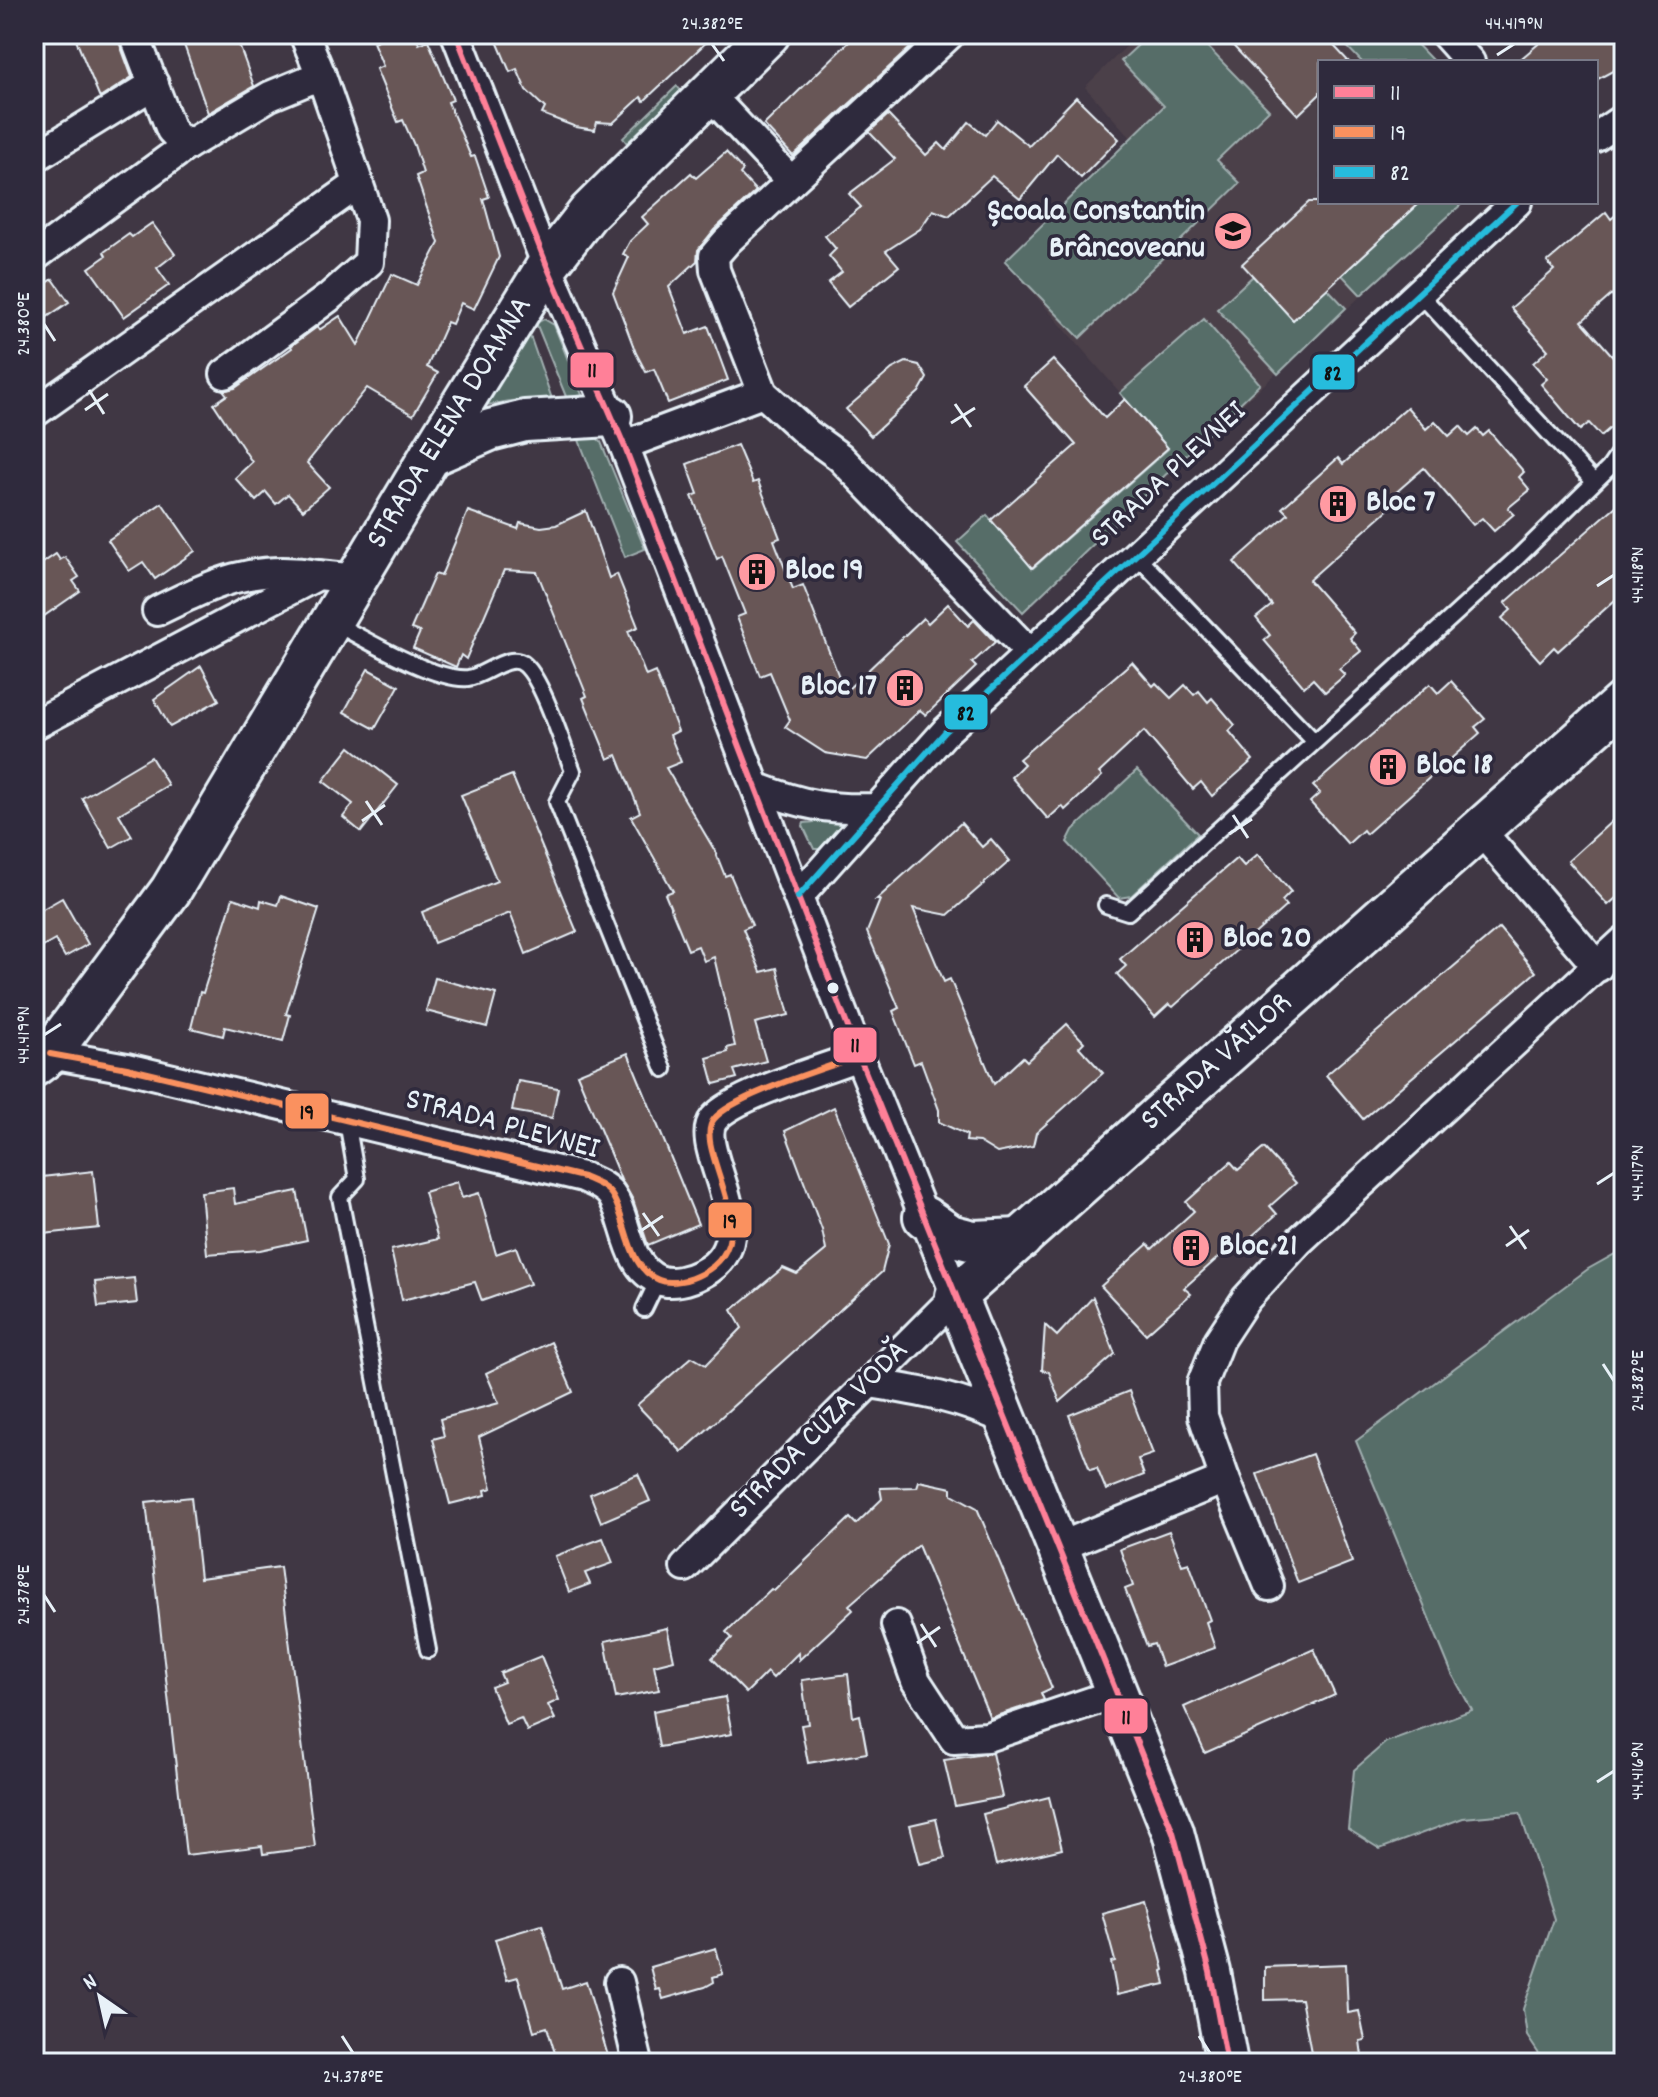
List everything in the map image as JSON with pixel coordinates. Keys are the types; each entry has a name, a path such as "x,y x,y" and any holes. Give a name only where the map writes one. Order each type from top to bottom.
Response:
{"street":[{"path":"134,34 171,130 186,146"},
{"path":"225,374 328,298 369,262 371,220 304,34"},
{"path":"456,34 547,266 618,430 859,1056 1173,1832 1210,1972 1227,2063"},
{"name":"STRADA ELENA DOAMNA","path":"42,1060 171,890 547,266 589,212 769,34"},
{"path":"950,34 714,256 715,270 763,393 808,434 840,457 1030,653"},
{"path":"1445,34 1468,60"},
{"path":"34,257 186,146 270,96 321,75"},
{"path":"34,158 154,84"},
{"path":"708,93 791,181"},
{"path":"1598,136 1624,118"},
{"path":"34,413 358,184"},
{"name":"STRADA PLEVNEI","path":"798,897 946,731 1515,204"},
{"path":"430,456 490,430 525,421 618,430 763,393"},
{"name":"STRADA ELENA DOAMNA","path":"157,611 234,576 293,571 358,579"},
{"path":"34,725 318,575"},
{"name":"STRADA VĂILOR","path":"956,1296 1624,701"},
{"path":"756,787 795,802 835,810 878,808"},
{"path":"1480,830 1598,967"},
{"path":"1269,1586 1203,1416 1202,1383 1219,1340 1246,1299 1298,1242 1624,941"},
{"path":"658,1280 695,1277 708,1271 722,1257 729,1235 730,1214 708,1135 711,1121 735,1102 859,1056"},
{"name":"STRADA PLEVNEI","path":"42,1060 127,1068 583,1177 600,1184 613,1195 639,1265 658,1280"},
{"path":"924,1217 950,1235 973,1241 1021,1239"},
{"name":"STRADA CUZA VODĂ","path":"685,1567 956,1296"},
{"path":"869,1383 945,1395 979,1406 1008,1421"},
{"path":"1059,1547 1225,1479"},
{"path":"896,1625 916,1681 954,1739 987,1737 1117,1693"},
{"path":"619,1982 638,2063"}],"lane":[{"path":"1419,293 1594,482"},
{"path":"1106,905 1128,912 1518,557 1609,468 1624,446"},
{"path":"1136,555 1314,741"},
{"path":"332,622 443,675 471,677 510,659 523,662 535,677 573,771 557,802 664,1069"},
{"path":"347,1121 357,1179 340,1197 428,1650"},
{"path":"644,1309 658,1280"}],"shaded area":[{"name":"Școala Constantin Brâncoveanu","path":"1139,34 1405,34 1430,60 1318,60 1318,204 1462,204 1180,461 1005,261 1131,138 1085,87"}],"green space":[{"path":"1150,34 1195,34 1269,110 1217,160 1240,183 1080,338 1005,261 1164,106 1121,61"},
{"path":"1335,34 1407,34 1432,60 1360,60"},
{"path":"677,86 681,91 627,143 623,138"},
{"path":"1419,204 1462,204 1361,295 1342,275"},
{"path":"1253,276 1293,320 1327,288 1346,308 1278,374 1217,309"},
{"path":"544,319 554,325 584,400 569,404 536,323"},
{"path":"1204,319 1260,384 1023,612 957,542 987,515 1033,568 1168,449 1120,393"},
{"path":"527,327 552,406 522,401 479,403"},
{"path":"593,434 601,442 645,549 625,557 579,440"},
{"path":"1137,770 1198,834 1131,896 1119,898 1067,842 1073,830"},
{"path":"837,820 840,826 820,849 814,849 804,823"},
{"path":"1624,1249 1624,2063 1545,2063 1527,2036 1523,2009 1554,1919 1520,1813 1463,1818 1380,1849 1348,1829 1354,1770 1386,1742 1472,1710 1452,1674 1356,1441 1588,1269"}],"building":[{"path":"91,34 116,34 132,77 100,98 76,40"},
{"path":"185,34 235,34 254,86 208,113 183,42 187,41"},
{"path":"392,34 415,34 419,44 428,40 453,100 448,102 471,157 475,156 489,197 483,199 499,257 474,309 461,303 452,324 447,322 427,367 438,373 413,415 367,388 307,463 329,487 303,510 288,494 276,504 266,492 256,501 235,478 252,462 214,404 227,395 223,390 235,388 317,327 319,330 340,316 358,345 392,274 417,285 439,243 416,176 423,173 414,145 403,120 398,122 376,69 383,66 373,42"},
{"path":"494,34 715,34 644,101 641,97 613,123 597,122 595,130 576,127 542,114 545,108 526,90 517,69 510,72"},
{"path":"857,34 925,34 793,156 764,125"},
{"path":"1222,34 1323,34 1347,60 1318,60 1318,96 1298,115"},
{"path":"1550,34 1624,34 1624,65 1598,79 1598,60 1519,60"},
{"path":"1076,97 1119,139 1081,178 1057,154 1020,199 992,176 949,216 933,210 920,229 886,251 899,266 848,307 828,283 842,272 829,256 836,249 825,236 861,207 849,194 895,159 869,132 888,115 926,155 939,143 946,150 969,122 985,135 997,120 1029,146"},
{"path":"726,152 743,170 740,174 756,191 714,230 698,250 697,261 669,287 687,334 708,326 728,380 668,403 654,369 646,372 636,353 613,292 629,257 623,254 630,241 648,224 642,217 691,173 696,178"},
{"name":"Școala Constantin Brâncoveanu","path":"1309,202 1419,204 1293,320 1242,264"},
{"path":"1624,208 1624,284 1582,321 1624,369 1624,416 1601,436 1589,423 1580,430 1541,384 1547,379 1533,363 1548,350 1511,308 1554,270 1547,262 1606,212 1611,219"},
{"path":"152,223 175,254 157,268 169,285 124,317 89,268 106,256 104,252 129,234 132,237"},
{"path":"53,279 69,302 34,326 34,292"},
{"path":"1053,360 1105,418 1125,399 1168,448 1032,568 991,520 1076,445 1024,386"},
{"path":"906,362 919,365 927,378 919,392 871,436 846,409 892,369"},
{"path":"1407,407 1426,429 1435,421 1449,436 1460,426 1469,436 1477,429 1483,436 1489,431 1524,472 1519,477 1530,490 1508,508 1514,514 1494,531 1482,518 1473,525 1424,468 1386,501 1391,507 1309,580 1355,633 1350,638 1361,651 1339,669 1345,675 1325,692 1313,679 1304,687 1264,640 1270,635 1256,618 1272,605 1234,562 1288,514 1282,508 1338,458 1343,464"},
{"path":"737,445 753,483 758,481 780,538 774,540 793,589 803,585 845,692 923,618 928,623 948,604 968,626 974,620 995,642 972,663 976,667 926,715 920,710 867,760 825,753 785,727 790,720 770,672 760,676 737,617 745,614 722,556 717,559 692,496 698,494 687,464"},
{"path":"1624,499 1624,592 1558,651 1554,647 1540,661 1502,618 1511,610 1505,603"},
{"path":"162,503 195,551 155,579 143,562 129,571 108,540"},
{"path":"468,511 518,529 520,523 541,527 556,525 586,511 609,578 617,574 638,627 628,631 646,676 655,672 678,731 670,735 681,762 666,768 715,851 725,876 730,874 752,925 743,929 761,972 777,968 789,1015 755,1023 766,1061 734,1070 737,1078 714,1084 707,1058 728,1052 727,1048 735,1046 714,957 704,961 698,946 688,950 665,894 673,891 631,817 640,812 617,755 608,759 583,698 587,696 537,572 504,570 466,659 461,655 456,667 413,648 420,632 411,629 435,574 441,576"},
{"path":"56,554 60,560 65,557 79,577 73,581 80,591 34,623 34,569"},
{"path":"1132,662 1153,686 1156,683 1171,698 1185,685 1194,695 1199,691 1208,702 1212,698 1235,725 1229,731 1253,760 1212,796 1201,782 1193,789 1144,731 1065,810 1062,806 1048,819 1011,777 1024,764 1019,759"},
{"path":"201,666 219,700 170,727 154,699"},
{"path":"368,669 399,686 375,729 344,712"},
{"name":"Bloc 18","path":"1451,681 1485,719 1475,727 1480,733 1366,834 1363,830 1348,844 1310,802 1320,793 1313,786 1430,684 1438,693"},
{"path":"350,747 398,785 361,832 343,817 353,804 323,781"},
{"path":"151,757 168,785 119,814 132,836 111,848 82,798"},
{"path":"512,775 577,932 526,954 510,913 434,943 422,912 497,881 461,795"},
{"path":"1624,810 1624,891 1608,905 1568,861"},
{"path":"961,823 982,847 991,839 1010,861 948,915 913,908 944,982 950,979 994,1084 1023,1057 1027,1061 1067,1024 1084,1042 1079,1047 1103,1073 1036,1133 1033,1146 997,1153 979,1142 966,1141 967,1135 939,1122 939,1110 921,1061 914,1064 893,1011 899,1008 867,932 880,900 876,900"},
{"name":"Bloc 20","path":"1258,854 1291,892 1282,901 1286,906 1173,1007 1169,1004 1155,1017 1117,974 1126,966 1120,959 1237,858 1244,866"},
{"path":"281,896 319,909 286,1014 290,1015 283,1041 225,1027 223,1036 191,1028 200,992 203,993 233,898 260,907 261,900 278,905"},
{"path":"62,898 88,944 65,957 55,940 34,952 34,914"},
{"path":"1499,928 1536,972 1363,1119 1326,1075"},
{"path":"435,978 496,994 487,1027 426,1011"},
{"path":"628,1053 698,1224 648,1245 633,1200 621,1180 577,1074"},
{"path":"518,1081 558,1088 552,1118 512,1111"},
{"path":"834,1107 889,1244 882,1272 682,1452 637,1405 692,1357 706,1365 742,1328 732,1310 783,1268 797,1274 826,1250 822,1230 785,1131"},
{"name":"Bloc 21","path":"1264,1148 1296,1183 1270,1206 1277,1214 1234,1252 1230,1247 1184,1288 1191,1294 1146,1334 1101,1286 1148,1244 1152,1249 1194,1211 1186,1202 1231,1162 1238,1170"},
{"path":"93,1171 99,1228 34,1235 34,1178"},
{"path":"457,1182 462,1198 479,1193 496,1254 516,1247 530,1284 482,1301 475,1282 402,1300 391,1250 438,1239 424,1192"},
{"path":"233,1188 235,1204 297,1191 307,1240 260,1250 207,1254 201,1192"},
{"path":"134,1278 137,1303 98,1307 95,1282"},
{"path":"1093,1297 1115,1354 1060,1402 1049,1372 1042,1370 1045,1325 1057,1336"},
{"path":"551,1342 573,1392 479,1437 492,1488 485,1490 486,1495 450,1504 433,1439 444,1436 440,1419 499,1403 486,1373"},
{"path":"1129,1391 1153,1454 1138,1459 1144,1475 1106,1490 1097,1468 1090,1470 1069,1415"},
{"path":"1312,1454 1352,1562 1298,1583 1257,1474"},
{"path":"638,1474 650,1501 601,1522 590,1494"},
{"path":"919,1481 952,1488 952,1494 977,1508 1052,1688 1041,1693 1044,1700 990,1718 918,1545 849,1605 853,1610 799,1660 798,1653 773,1678 767,1672 746,1693 712,1658 732,1638 726,1632 850,1518 856,1524 882,1499 880,1488 917,1487"},
{"path":"191,1497 200,1578 280,1567 315,1847 263,1854 262,1846 186,1855 146,1502"},
{"path":"1169,1531 1182,1565 1189,1563 1210,1620 1206,1622 1215,1648 1162,1667 1154,1644 1147,1646 1125,1589 1133,1586 1120,1549"},
{"path":"603,1538 613,1563 585,1573 590,1584 569,1592 555,1556"},
{"path":"667,1628 674,1660 654,1665 659,1690 616,1698 605,1641"},
{"path":"1314,1649 1335,1695 1205,1753 1184,1707"},
{"path":"541,1656 559,1700 548,1705 555,1719 527,1731 521,1718 506,1724 491,1687 504,1682 500,1673"},
{"path":"848,1674 853,1717 860,1715 867,1753 808,1763 801,1725 808,1724 802,1680"},
{"path":"725,1697 732,1734 659,1747 653,1711"},
{"path":"992,1753 1002,1797 955,1806 944,1760"},
{"path":"1049,1797 1062,1849 996,1865 983,1814"},
{"path":"936,1819 945,1858 920,1864 910,1825"},
{"path":"1146,1901 1165,1984 1117,1995 1111,1962 1115,1961 1102,1913"},
{"path":"542,1925 562,1989 586,1981 610,2063 558,2063 547,2027 534,2031 518,1977 507,1980 495,1939"},
{"path":"716,1948 723,1974 713,1977 714,1982 705,1987 663,1999 660,1989 656,1990 650,1967"},
{"path":"1346,1964 1348,2013 1359,2011 1365,2040 1360,2041 1363,2063 1313,2063 1301,1999 1265,2000 1265,1967"}],"transit line":[{"name":"11","path":"456,34 547,266 624,445 859,1056 1173,1832 1210,1972 1227,2063"},
{"name":"82","path":"798,897 946,731 1515,204"},
{"name":"19","path":"50,1054 127,1068 583,1177 604,1187 613,1197 640,1266 648,1274 669,1282 701,1274 721,1258 730,1239 730,1217 709,1133 714,1119 760,1092 859,1056"}],"place":[{"name":"Școala Constantin Brâncoveanu","path":"1233,231"},
{"name":"Bloc 7","path":"1338,504"},
{"name":"Bloc 19","path":"757,572"},
{"name":"Bloc 17","path":"905,688"},
{"name":"Bloc 18","path":"1388,767"},
{"name":"Bloc 20","path":"1195,940"},
{"name":"Bloc 21","path":"1191,1248"}]}
